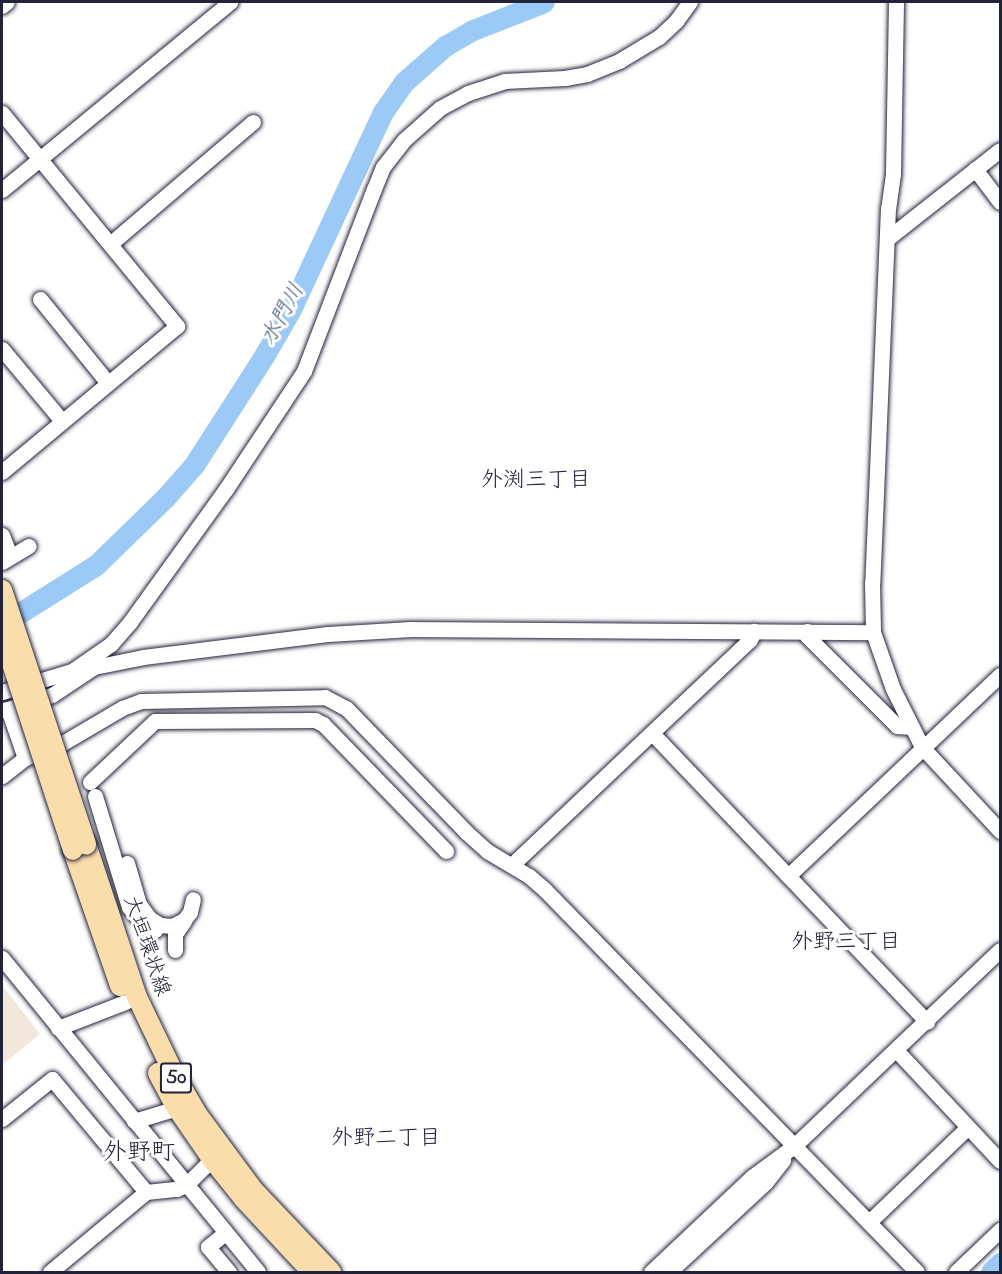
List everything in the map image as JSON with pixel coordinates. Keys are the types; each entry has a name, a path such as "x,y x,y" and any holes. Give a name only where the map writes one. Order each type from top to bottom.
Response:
{"main road":[{"name":"大垣環状線","path":"2,590 125,1002 177,1108 212,1160 244,1199 312,1272"},
{"name":"大垣環状線","path":"2,633 137,997 175,1076 197,1114 254,1191 331,1272"}],"street":[{"path":"2,6 7,2"},
{"path":"2,190 230,2"},
{"path":"25,758 5,709 52,695 93,663 130,622 226,489 304,370 383,167 404,140 440,108 468,93 504,81 565,78 587,74 619,61 659,37 676,21 690,2"},
{"path":"896,2 893,174 872,583 873,632 893,689 922,747 1000,831"},
{"path":"2,114 177,326 2,471"},
{"path":"110,244 253,122"},
{"path":"888,238 1000,150"},
{"path":"975,170 1000,202"},
{"path":"40,299 108,383"},
{"path":"2,349 62,421"},
{"path":"2,535 6,559 29,546"},
{"path":"2,692 93,663 317,636 411,629 873,632"},
{"path":"513,867 750,640 754,631"},
{"path":"807,632 807,636 897,726 911,727"},
{"path":"788,876 1000,675"},
{"path":"2,776 25,758 61,744 122,708 141,701 325,697 346,708 466,832 487,851 544,890 917,1272"},
{"path":"154,930 142,923 129,907 93,789 154,721 315,720 323,724 446,851"},
{"path":"652,733 927,1022"},
{"path":"127,863 139,904 149,918 160,925 172,926 184,920"},
{"path":"175,950 175,934 190,912 193,899"},
{"path":"651,1272 753,1176 794,1146 927,1022 1000,950"},
{"path":"2,958 258,1272"},
{"path":"58,1028 63,1024 125,1002"},
{"path":"896,1050 1000,1161"},
{"path":"2,1119 52,1079 146,1192"},
{"path":"134,1121 177,1108"},
{"path":"869,1222 968,1127"},
{"path":"669,1272 766,1182 794,1146"},
{"path":"50,1272 146,1192 177,1189 186,1185 212,1160"},
{"path":"956,1272 1000,1230"},
{"path":"225,1233 208,1247 229,1272"}],"shaded area":[{"path":"2,985 40,1034 2,1065"}],"waterway":[{"name":"水門川","path":"2,624 96,565 165,498 194,465 264,356 291,309 383,112 404,82 445,46 473,30 544,2"},
{"path":"991,1272 1000,1263"}],"district":[{"name":"外渕三丁目","path":"536,482"},
{"name":"外野三丁目","path":"846,944"},
{"name":"外野二丁目","path":"386,1140"},
{"name":"外野町","path":"139,1154"}]}
